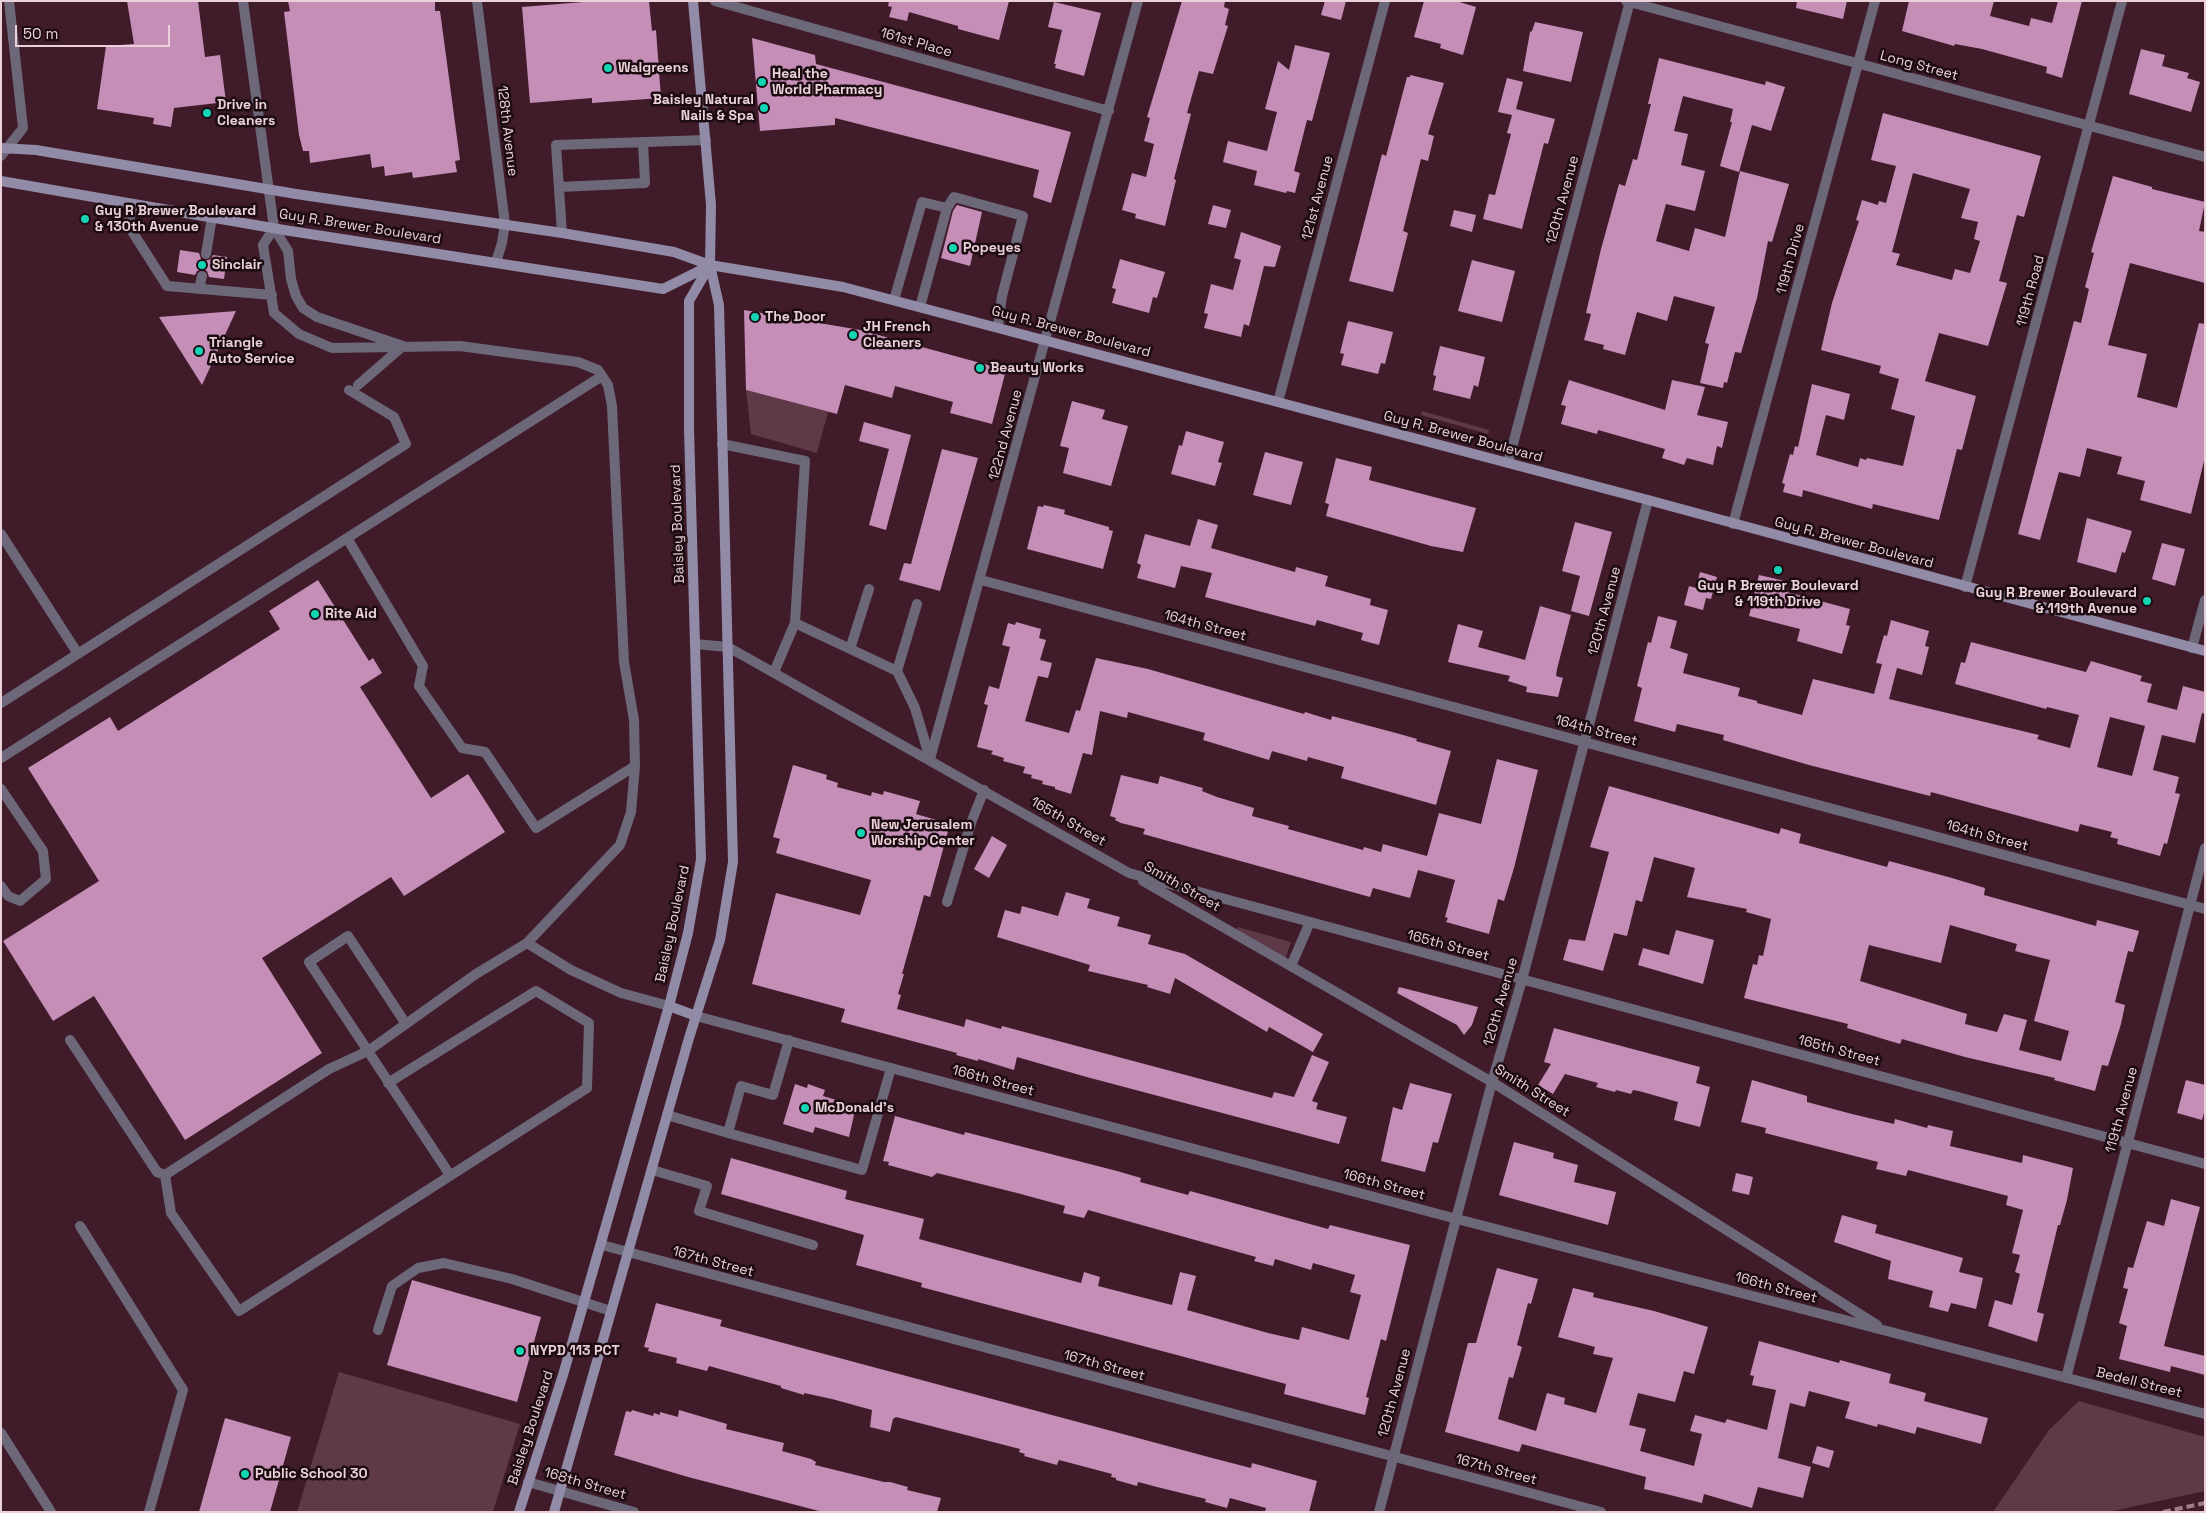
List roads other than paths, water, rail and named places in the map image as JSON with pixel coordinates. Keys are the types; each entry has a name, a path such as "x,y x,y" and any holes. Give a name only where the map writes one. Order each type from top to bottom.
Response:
{"main road":[{"name":"Baisley Boulevard","path":"554,1512 667,1115 720,940 733,862 719,305 710,265 711,205 693,1"},
{"name":"Guy R. Brewer Boulevard","path":"3,151 36,150 268,189 562,232 674,252 710,265 843,287 1047,339 2205,651"},
{"name":"Guy R. Brewer Boulevard","path":"1,181 274,228 663,288 710,265"},
{"name":"Baisley Boulevard","path":"519,1512 602,1245 669,1006 688,933 700,859 689,429 689,301 710,265"},
{"path":"669,1006 696,1016"}],"street":[{"path":"3,151 23,128 8,1"},
{"path":"243,1 274,228 288,251 291,280 296,296 303,308 317,317 403,346"},
{"name":"128th Avenue","path":"477,1 505,224 496,262"},
{"name":"161st Place","path":"715,1 1109,111"},
{"name":"122nd Avenue","path":"930,759 981,580 1138,1"},
{"name":"121st Avenue","path":"1278,402 1385,1"},
{"name":"119th Drive","path":"1733,524 1875,1"},
{"name":"119th Road","path":"1965,587 2122,1"},
{"name":"Long Street","path":"1628,2 2205,157"},
{"name":"120th Avenue","path":"1508,463 1628,2"},
{"path":"562,232 556,145 706,140"},
{"path":"560,187 645,184 643,142"},
{"path":"920,307 947,208 954,197 1023,216 1002,296 998,327"},
{"path":"894,300 922,202 947,208"},
{"path":"132,204 128,225 167,286 272,295"},
{"path":"206,254 212,217"},
{"path":"165,1175 329,1069 368,1051 476,974 527,943 620,845 630,812 635,766 634,720 624,662 612,406 608,385 598,370 578,362 460,346 332,348 298,334 274,313 263,245 274,228"},
{"path":"199,289 202,276"},
{"path":"1,703 406,444 394,417 353,387 403,346"},
{"path":"1,758 602,376"},
{"path":"722,444 805,461 795,623 774,672"},
{"name":"120th Avenue","path":"1379,1512 1392,1457 1492,1082 1522,980 1648,500"},
{"path":"1,534 78,654"},
{"path":"347,538 423,666 419,686 462,748 485,752 536,828 635,766"},
{"name":"164th Street","path":"981,580 2205,909"},
{"path":"850,649 869,589"},
{"path":"2192,648 2205,600"},
{"path":"897,671 917,604"},
{"path":"795,623 897,671 915,708 930,759"},
{"path":"695,644 728,647"},
{"name":"165th Street","path":"728,647 930,759 1129,873 2205,1164"},
{"path":"1,790 42,852 46,880 20,901 8,896 1,886"},
{"path":"947,902 971,823 984,790"},
{"name":"119th Avenue","path":"2066,1378 2205,848"},
{"name":"Smith Street","path":"1129,873 1492,1082 1886,1331"},
{"path":"1291,966 1310,922"},
{"path":"406,1024 348,936 309,962 450,1175"},
{"path":"527,943 571,970 621,993 669,1006"},
{"path":"165,1175 171,1213 239,1311 587,1088 589,1023 536,991 388,1083"},
{"name":"166th Street","path":"696,1016 1456,1219 2066,1378"},
{"path":"70,1040 157,1172 165,1175"},
{"path":"728,1133 741,1086 773,1095 789,1040"},
{"path":"667,1115 862,1170 891,1068"},
{"path":"652,1170 707,1186 699,1211 813,1245"},
{"path":"80,1226 183,1390 149,1512"},
{"name":"167th Street","path":"602,1245 1601,1512"},
{"path":"378,1330 392,1286 418,1268 444,1263 512,1279 612,1311"},
{"name":"Bedell Street","path":"2066,1378 2205,1414"},
{"path":"1,1433 51,1512"},
{"name":"168th Street","path":"528,1482 631,1511"}],"railway":[{"path":"2163,1512 2205,1503"}],"place":[{"name":"Walgreens","path":"608,68"},
{"name":"Heal the World Pharmacy","path":"762,82"},
{"name":"Baisley Natural Nails & Spa","path":"764,108"},
{"name":"Drive in Cleaners","path":"207,113"},
{"name":"Guy R Brewer Boulevard & 130th Avenue","path":"85,219"},
{"name":"Popeyes","path":"953,248"},
{"name":"Sinclair","path":"202,265"},
{"name":"The Door","path":"755,317"},
{"name":"JH French Cleaners","path":"853,335"},
{"name":"Triangle Auto Service","path":"199,351"},
{"name":"Beauty Works","path":"980,368"},
{"name":"Guy R Brewer Boulevard & 119th Drive","path":"1778,570"},
{"name":"Guy R Brewer Boulevard & 119th Avenue","path":"2147,601"},
{"name":"Rite Aid","path":"315,614"},
{"name":"New Jerusalem Worship Center","path":"861,833"},
{"name":"McDonald's","path":"805,1108"},
{"name":"NYPD 113 PCT","path":"520,1351"},
{"name":"Public School 30","path":"245,1474"}]}
